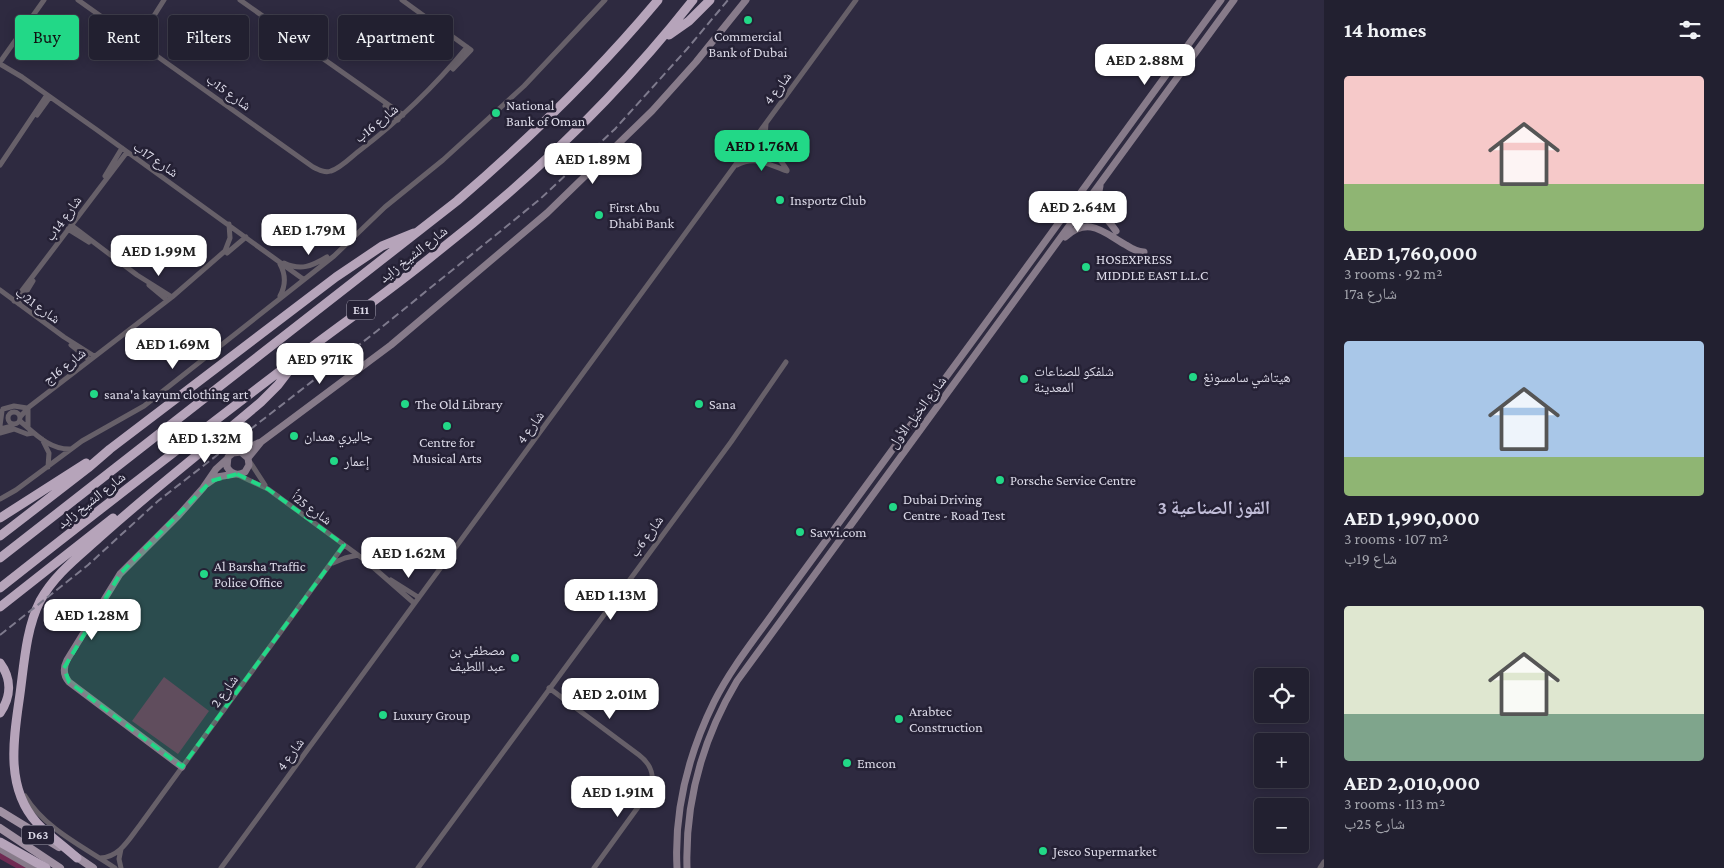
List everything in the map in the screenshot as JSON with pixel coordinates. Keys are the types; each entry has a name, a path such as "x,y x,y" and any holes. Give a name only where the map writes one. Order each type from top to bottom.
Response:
{"highway":[{"name":"شارع الشيخ زايد","path":"0,558 421,230 486,176 595,71 658,0"},
{"name":"شارع الشيخ زايد","path":"0,588 437,253 505,196 590,116 664,37 694,0"},
{"path":"664,37 689,21 710,0"},
{"path":"0,536 110,449 336,277 382,246 421,230"},
{"path":"77,858 34,819 22,799 16,780 13,745 28,637 34,614 45,592 60,573 131,509 270,394 299,357"},
{"path":"0,518 110,449"},
{"path":"0,607 113,518 131,509"},
{"path":"0,663 5,671 9,685 7,700 0,713"},
{"path":"0,842 46,868"}],"main road":[{"path":"182,767 69,682 65,676 64,668 67,660 120,574 179,515 203,488 216,469 233,452 242,452 261,442 392,345 547,213 608,156 668,94 746,0"},
{"name":"شارع الخيل الأول","path":"677,868 679,818 687,773 702,730 729,676 834,529 998,308 1221,0"},
{"name":"شارع الخيل الأول","path":"687,868 689,820 698,771 711,732 730,694 747,666 1234,0"},
{"path":"1100,183 1097,199 1098,208 1116,231"},
{"path":"1055,246 1075,230 1088,226 1101,230 1138,252 1144,252"},
{"path":"203,488 218,477 243,474 247,470 249,460 261,442"},
{"path":"242,452 249,460"},
{"path":"227,459 227,467 236,474"},
{"name":"D63","path":"0,810 93,868"},
{"name":"D63","path":"0,828 60,868"},
{"path":"0,849 33,868"}],"street":[{"path":"0,62 44,0"},
{"name":"شارع 15ب","path":"78,0 100,15"},
{"path":"153,15 164,0"},
{"path":"240,0 403,115"},
{"name":"شارع 16ب","path":"316,168 326,172 335,170 398,120 469,49 402,0"},
{"path":"0,499 16,490 93,434 144,406 340,250 385,206 450,154 524,86 605,0"},
{"name":"شارع 4","path":"221,868 856,0"},
{"name":"شارع 15ب","path":"158,55 316,168"},
{"name":"شارع 17ب","path":"0,62 229,224 303,279"},
{"path":"0,165 49,96"},
{"path":"382,102 398,120"},
{"path":"734,166 747,161 757,160 788,171 768,146 765,136 766,122"},
{"name":"شارع 14ب","path":"17,302 124,150"},
{"name":"شارع 16ج","path":"206,268 228,247 230,238 229,224"},
{"path":"70,227 170,298"},
{"name":"شارع 16ج","path":"0,429 18,420 28,408 246,237"},
{"name":"شارع 17ب","path":"277,259 294,267 306,267 314,265 340,250"},
{"path":"276,301 284,289 285,280 284,272 277,259"},
{"name":"شارع 21ب","path":"0,290 92,358"},
{"name":"شارع 6ب","path":"418,868 731,442 786,362"},
{"path":"1,409 14,406 28,408 30,430"},
{"path":"1,409 9,417 18,420 42,439 59,449 72,449"},
{"path":"0,429 1,409"},
{"path":"9,417 18,420"},
{"path":"0,429 9,417"},
{"path":"0,429 20,430 26,434 30,430"},
{"path":"42,439 48,451 48,467"},
{"path":"249,460 268,489"},
{"path":"236,474 268,489"},
{"name":"شارع 25أ","path":"268,489 390,580 418,598"},
{"name":"شارع 2","path":"121,849 344,545"},
{"path":"328,567 345,558 358,555"},
{"name":"شارع 25أ","path":"390,580 414,603"},
{"path":"549,688 639,755 651,769 653,781 649,792 594,868"},
{"path":"16,780 26,798 39,815 60,832 115,868"},
{"path":"100,858 112,856 121,849"},
{"path":"121,849 121,868"},
{"path":"1320,868 1324,862"}],"highlighted area":[{"path":"237,474 268,489 344,545 182,767 69,682 64,668 120,574 211,481"}],"shaded area":[{"path":"164,677 209,711 178,754 132,721"},
{"path":"0,852 29,868 16,868 0,859"}],"railway":[{"path":"0,635 88,565 158,501 377,331 539,200 615,129 728,0"}],"place":[{"name":"Commercial Bank of Dubai","path":"748,20"},
{"name":"National Bank of Oman","path":"496,113"},
{"name":"Insportz Club","path":"780,200"},
{"name":"First Abu Dhabi Bank","path":"599,215"},
{"name":"HOSEXPRESS MIDDLE EAST L.L.C","path":"1086,267"},
{"name":"هيتاشي سامسونغ","path":"1193,377"},
{"name":"شلفكو للصناعات المعدينة","path":"1024,379"},
{"name":"sana'a kayum clothing art","path":"94,394"},
{"name":"The Old Library","path":"405,404"},
{"name":"Sana","path":"699,404"},
{"name":"Centre for Musical Arts","path":"447,426"},
{"name":"جاليري همدان","path":"294,436"},
{"name":"إعمار","path":"334,461"},
{"name":"Porsche Service Centre","path":"1000,480"},
{"name":"Dubai Driving Centre - Road Test","path":"893,507"},
{"name":"Savvi.com","path":"800,532"},
{"name":"Al Barsha Traffic Police Office","path":"204,574"},
{"name":"مصطفي بن عبد اللطيف","path":"515,658"},
{"name":"Luxury Group","path":"383,715"},
{"name":"Arabtec Construction","path":"899,719"},
{"name":"Emcon","path":"847,763"},
{"name":"Jesco Supermarket","path":"1043,851"}],"district":[{"name":"القوز الصناعية 3","path":"1214,507"}]}
